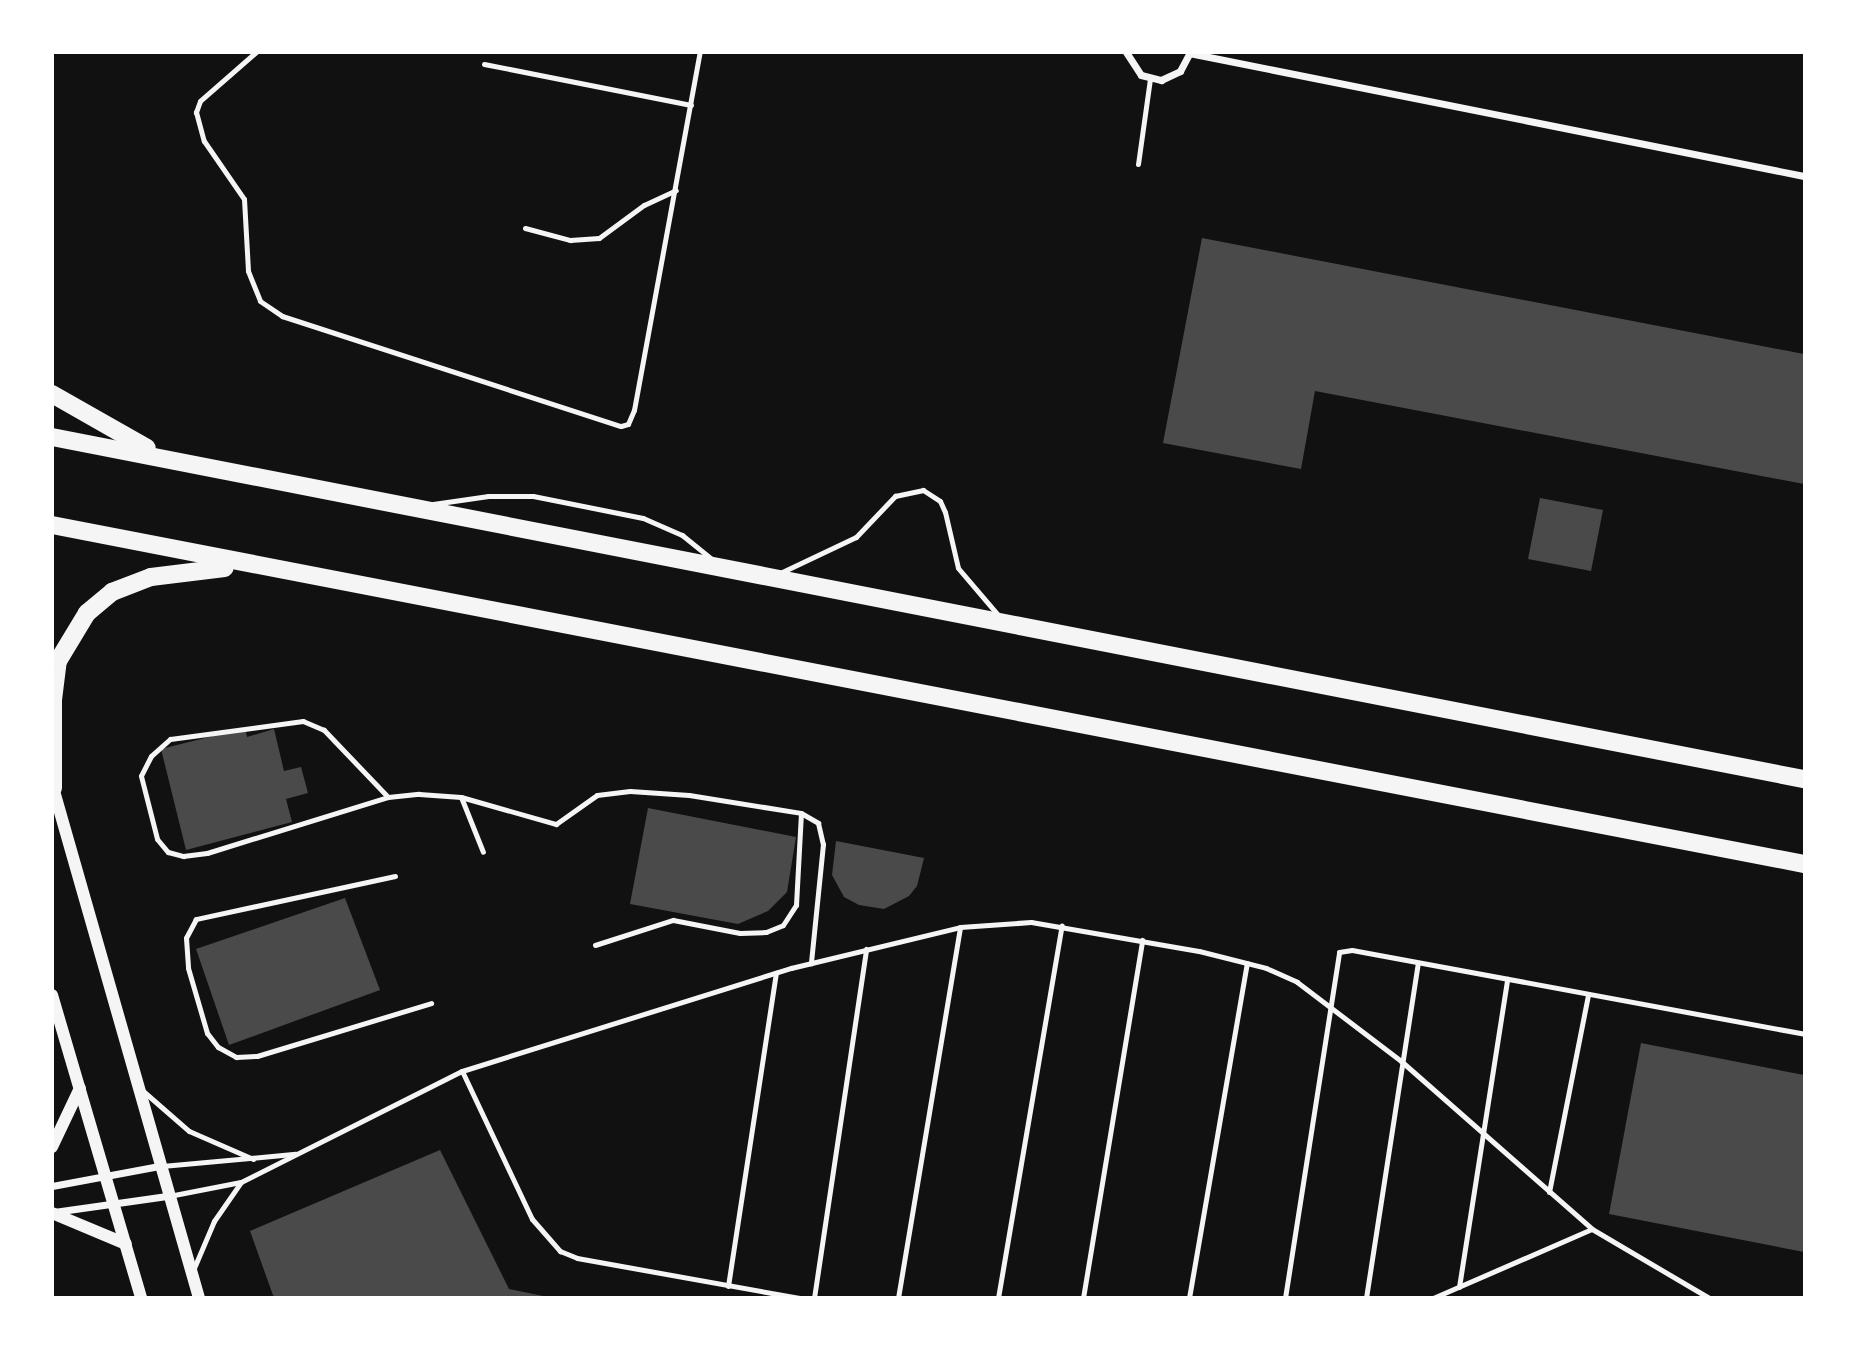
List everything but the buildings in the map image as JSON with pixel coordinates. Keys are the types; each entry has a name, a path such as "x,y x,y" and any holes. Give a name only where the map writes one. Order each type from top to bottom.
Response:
{"main road":[{"path":"52,394 160,455"},
{"path":"52,437 160,455 1804,779"},
{"path":"52,526 252,567 1804,864"},
{"path":"53,786 53,700 58,661 88,613 112,593 150,576 252,567"}],"street":[{"path":"1126,52 1133,68 1150,79 1171,77 1189,53 1804,176"},
{"path":"53,786 167,1196 199,1297"},
{"path":"52,995 141,1297"},
{"path":"52,1147 80,1088"},
{"path":"52,1186 159,1166"},
{"path":"52,1212 167,1196"},
{"path":"52,1212 125,1244"}],"lane":[{"path":"256,52 200,101 195,112 204,141 244,199 248,271 260,301 282,316 435,362 611,424 625,425 635,410 700,52"},
{"path":"484,64 691,105"},
{"path":"1138,164 1150,79"},
{"path":"526,228 570,240 598,238 644,205 676,190"},
{"path":"774,576 856,537 895,496 923,490 940,501 945,512 958,568 1003,621"},
{"path":"420,506 510,495 582,506 668,528 720,566"},
{"path":"388,797 324,730 303,721 170,740 151,756 141,776 157,839 168,852 183,856 207,853 388,797 461,797 556,824 597,795 630,790 689,794 801,813 818,823 823,844 811,963"},
{"path":"461,797 483,852"},
{"path":"595,945 673,920 740,933 783,925 796,905 801,813"},
{"path":"396,876 204,916 188,931 188,968 206,1033 218,1047 236,1057 257,1056 431,1003"},
{"path":"167,1196 241,1182 462,1071 776,973 866,948 960,927 1001,922 1062,925 1247,963 1297,982 1401,1061 1592,1229 1709,1297"},
{"path":"998,1297 1062,925"},
{"path":"898,1297 960,927"},
{"path":"1083,1297 1142,940"},
{"path":"814,1297 866,948"},
{"path":"1285,1297 1328,1004 1339,952 1352,950 1804,1034"},
{"path":"1189,1297 1247,963"},
{"path":"1366,1297 1418,963"},
{"path":"728,1286 776,973"},
{"path":"1459,1287 1480,1132 1507,979"},
{"path":"1549,1192 1588,995"},
{"path":"462,1071 533,1219 560,1251 577,1258 799,1297"},
{"path":"136,1084 189,1131 253,1159"},
{"path":"159,1166 298,1154"},
{"path":"192,1274 214,1221 241,1182"},
{"path":"1433,1297 1592,1229"}]}
